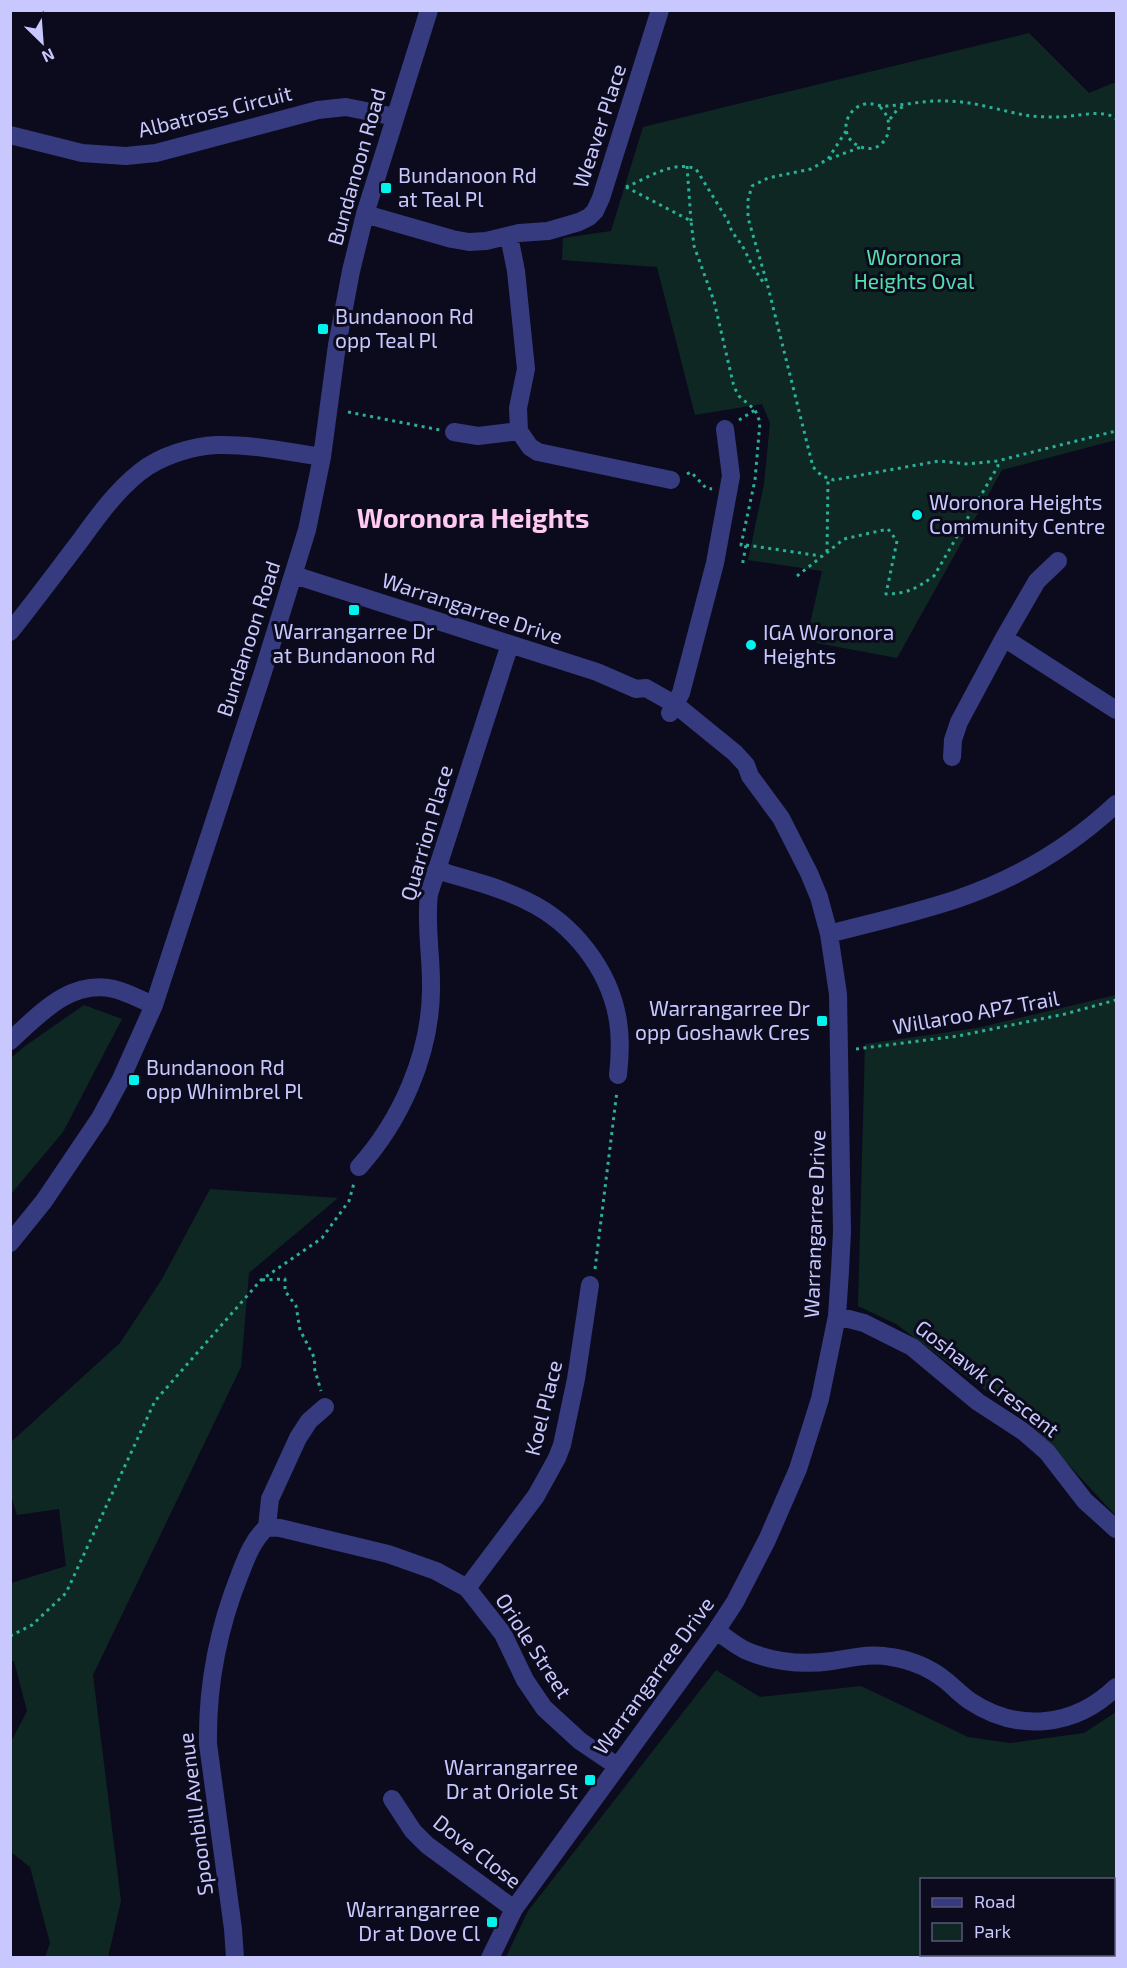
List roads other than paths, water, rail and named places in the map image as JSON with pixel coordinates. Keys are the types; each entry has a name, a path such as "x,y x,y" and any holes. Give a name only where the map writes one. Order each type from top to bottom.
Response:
{"street":[{"name":"Bundanoon Road","path":"10,1243 44,1201 100,1118 125,1070 154,1005 294,575 322,456 339,334 364,214 429,10"},
{"name":"Weaver Place","path":"364,214 469,242 548,231 589,217 602,198 660,10"},
{"name":"Albatross Circuit","path":"10,135 82,153 99,156 126,156 156,153 318,110 346,107 395,117"},
{"path":"514,234 526,369 518,408 519,430 524,440 538,452 671,480"},
{"path":"673,709 681,693 715,563 728,493 730,466 725,429"},
{"path":"454,432 478,436 519,430"},
{"path":"10,632 103,509 142,470 168,456 216,445 322,456"},
{"path":"952,757 953,740 959,722 1037,581 1058,561"},
{"name":"Warrangarree Drive","path":"294,575 597,672 636,688 642,696 673,709 739,772 750,776 767,798 794,842 819,897 829,934 838,994 842,1231 837,1316 820,1399 798,1469 767,1540 735,1602 514,1909 490,1958"},
{"path":"1004,639 1116,710"},
{"name":"Quarrion Place","path":"359,1167 389,1129 413,1078 422,1051 430,1016 431,992 426,912 429,894 510,644"},
{"path":"829,934 934,906 990,886 1042,860 1090,826 1116,804"},
{"path":"436,870 497,888 527,900 550,913 582,945 596,963 606,982 618,1018 620,1035 618,1075"},
{"path":"10,1041 52,1003 65,995 78,991 98,988 115,989 154,1005"},
{"name":"Koel Place","path":"467,1588 536,1496 557,1458 562,1445 576,1379 590,1285"},
{"name":"Goshawk Crescent","path":"837,1316 864,1323 912,1347 978,1402 1024,1432 1047,1452 1085,1501 1116,1529"},
{"name":"Spoonbill Avenue","path":"235,1958 208,1744 207,1715 211,1680 224,1617 251,1546 267,1527 270,1499 298,1438 309,1421 325,1407"},
{"name":"Oriole Street","path":"267,1527 280,1528 388,1554 436,1571 467,1588 502,1634 525,1680 544,1708 580,1741 617,1766"},
{"path":"716,1631 745,1650 782,1661 816,1662 871,1655 903,1659 936,1673 968,1699 986,1710 1003,1717 1023,1721 1064,1719 1100,1701 1116,1687"},
{"name":"Dove Close","path":"392,1799 414,1831 427,1845 514,1909"}],"place":[{"name":"Bundanoon Rd at Teal Pl","path":"386,188"},
{"name":"Bundanoon Rd opp Teal Pl","path":"323,329"},
{"name":"Woronora Heights Community Centre","path":"917,515"},
{"name":"Warrangarree Dr at Bundanoon Rd","path":"354,610"},
{"name":"IGA Woronora Heights","path":"751,645"},
{"name":"Warrangarree Dr opp Goshawk Cres","path":"822,1021"},
{"name":"Bundanoon Rd opp Whimbrel Pl","path":"134,1080"},
{"name":"Warrangarree Dr at Oriole St","path":"590,1780"},
{"name":"Warrangarree Dr at Dove Cl","path":"492,1922"}],"district":[{"name":"Woronora Heights","path":"473,519"}],"park label":[{"name":"Woronora Heights Oval","path":"914,270"}]}
